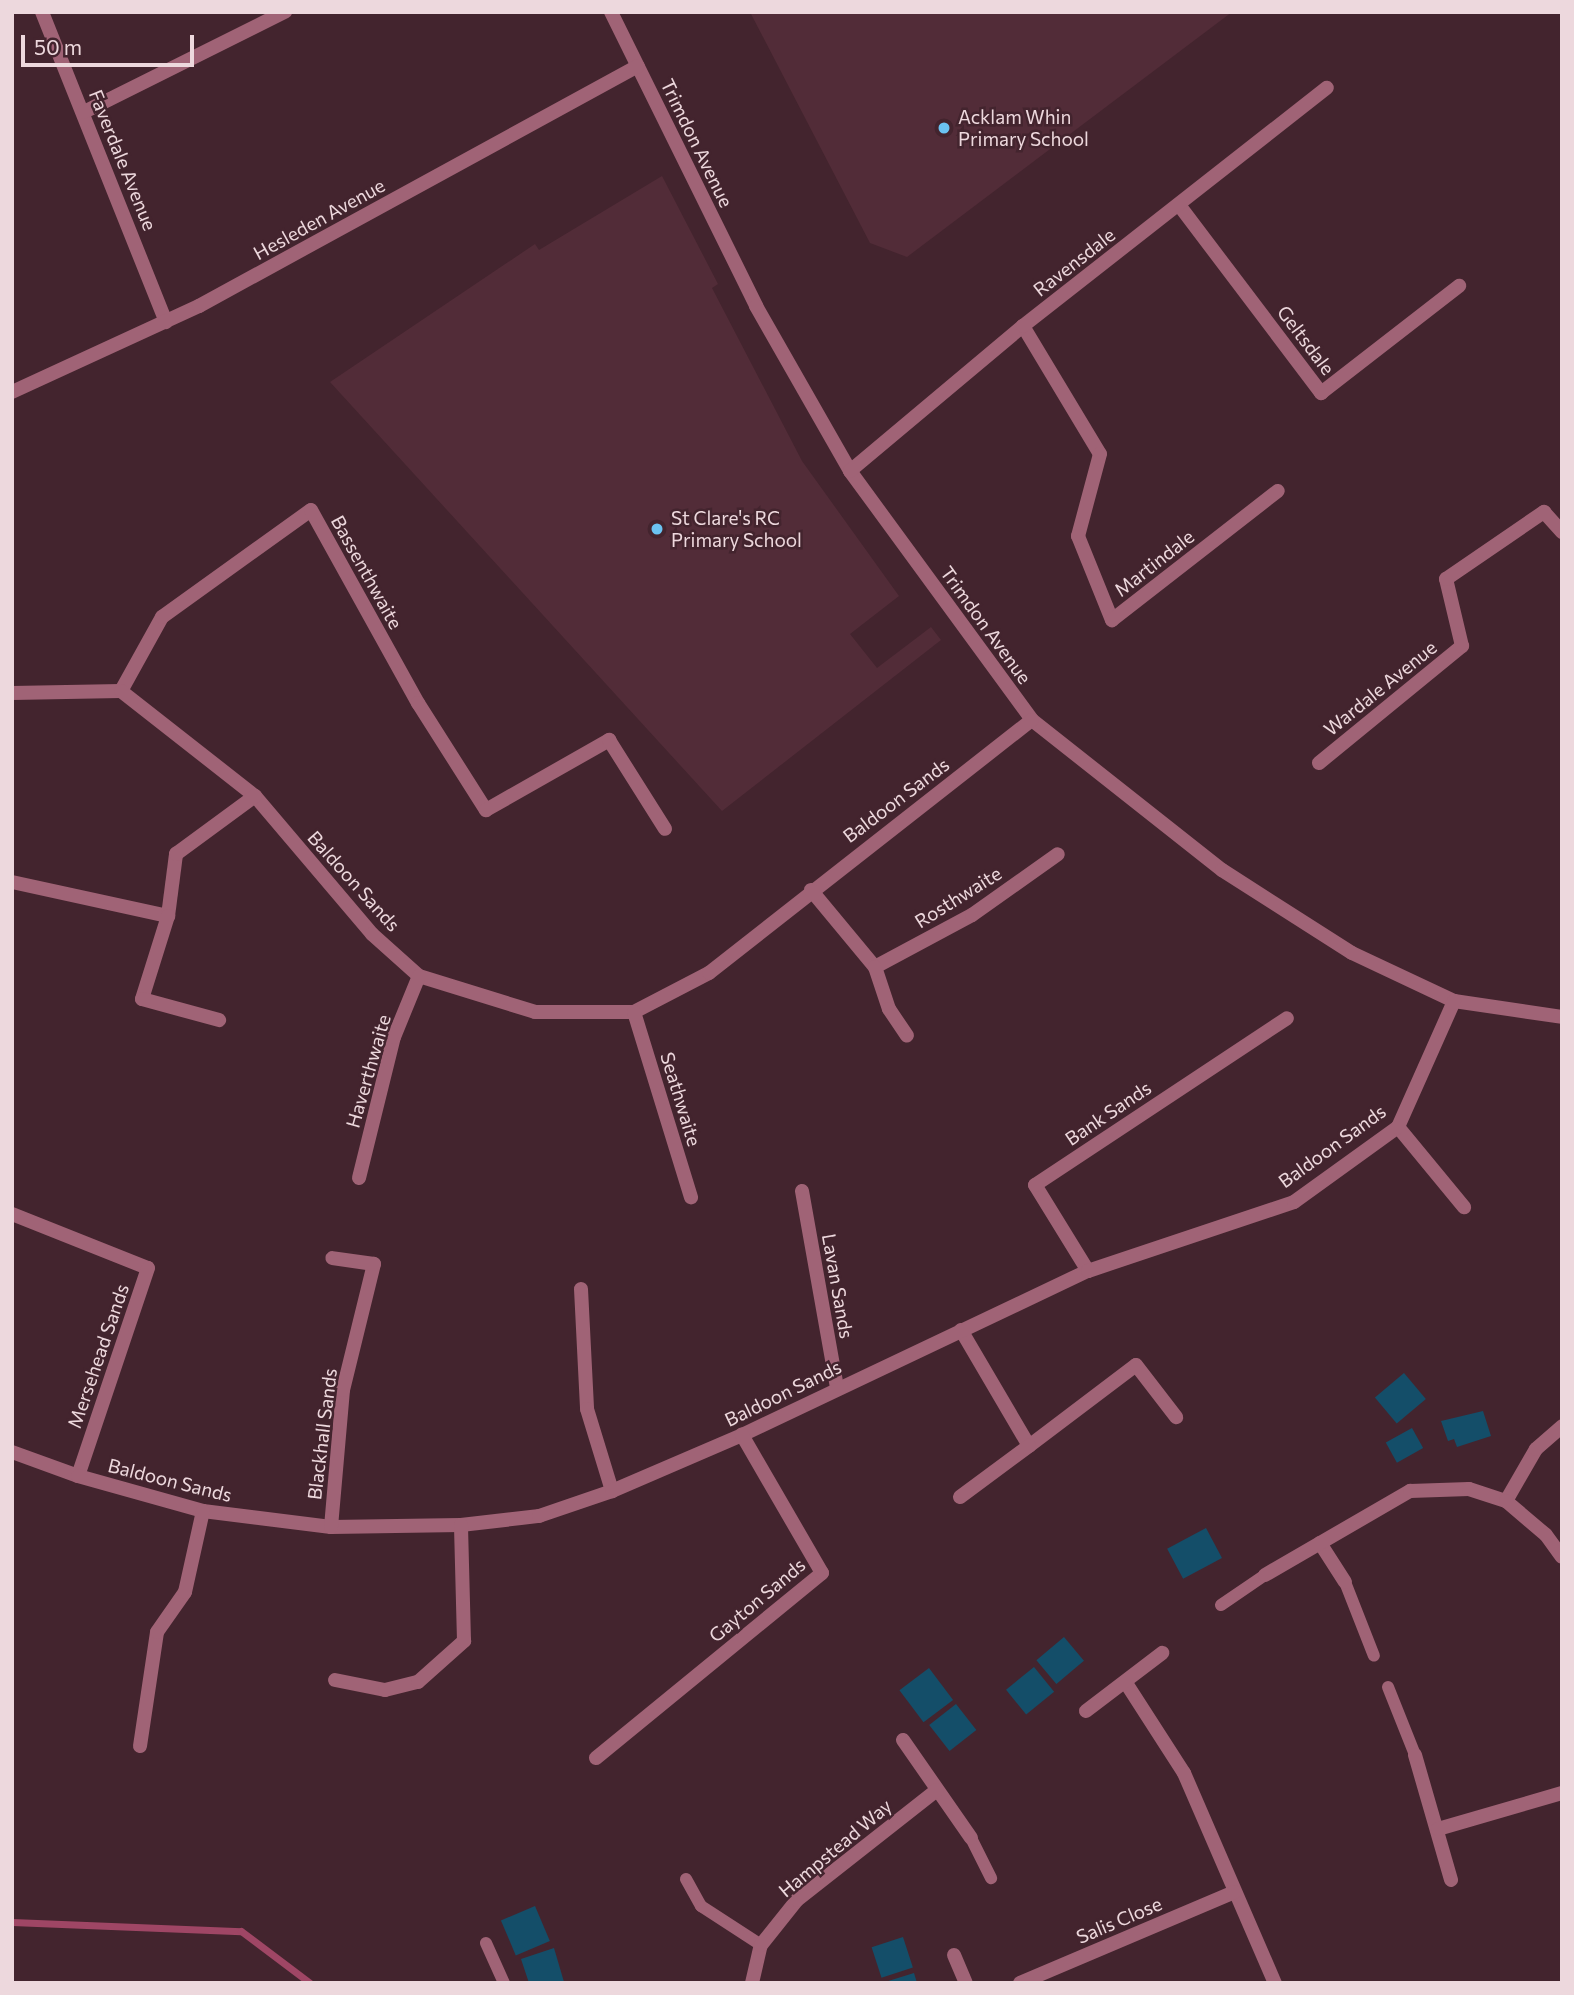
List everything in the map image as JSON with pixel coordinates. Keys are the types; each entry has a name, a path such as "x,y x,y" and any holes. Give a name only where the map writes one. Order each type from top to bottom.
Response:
{"street":[{"name":"Faverdale Avenue","path":"43,12 166,322"},
{"path":"84,112 285,12"},
{"name":"Trimdon Avenue","path":"611,12 756,306 850,471 1032,720 1222,870 1352,954 1454,1001 1562,1017"},
{"name":"Hesleden Avenue","path":"12,392 166,322 638,66"},
{"name":"Ravensdale","path":"850,471 1023,326 1327,88"},
{"name":"Geltsdale","path":"1179,205 1321,393 1459,286"},
{"name":"Martindale","path":"1023,326 1100,454 1078,536 1112,620 1278,491"},
{"name":"Bassenthwaite","path":"121,691 162,617 311,510 418,703 486,810 609,740 665,829"},
{"name":"Wardale Avenue","path":"1319,763 1462,646 1446,579 1544,512 1562,532"},
{"path":"12,693 121,691"},
{"name":"Baldoon Sands","path":"121,691 255,796 372,934 419,976 536,1013 634,1012 709,973 811,890 1032,720"},
{"path":"219,1020 142,999 168,916 176,854 255,796"},
{"name":"Rosthwaite","path":"875,967 972,915 1058,854"},
{"path":"12,882 168,916"},
{"path":"811,890 875,967 889,1009 907,1036"},
{"name":"Haverthwaite","path":"359,1178 394,1037 419,976"},
{"name":"Baldoon Sands","path":"12,1452 78,1476 203,1511 331,1527 461,1525 538,1516 612,1491 742,1436 837,1387 1088,1271 1294,1202 1398,1127 1454,1001"},
{"name":"Seathwaite","path":"634,1012 691,1197"},
{"name":"Bank Sands","path":"1088,1271 1035,1185 1287,1018"},
{"path":"1398,1127 1464,1208"},
{"name":"Lavan Sands","path":"802,1191 837,1387"},
{"name":"Mersehead Sands","path":"12,1214 148,1268 78,1476"},
{"name":"Blackhall Sands","path":"331,1527 343,1390 374,1265 332,1258"},
{"path":"581,1289 587,1409 612,1491"},
{"path":"961,1330 1029,1446"},
{"path":"960,1497 1136,1365 1176,1417"},
{"path":"1506,1501 1536,1449 1562,1426"},
{"name":"Gayton Sands","path":"596,1758 822,1573 742,1436"},
{"path":"1265,1575 1410,1491 1469,1489 1506,1501 1546,1535 1562,1557"},
{"path":"140,1746 157,1632 185,1592 203,1511"},
{"path":"335,1680 385,1690 418,1682 464,1641 461,1525"},
{"path":"1320,1543 1345,1582"},
{"path":"1086,1711 1126,1684 1162,1653"},
{"path":"1126,1684 1184,1773 1275,1983"},
{"path":"903,1740 971,1838"},
{"path":"1415,1755 1451,1880"},
{"name":"Hampstead Way","path":"752,1983 761,1945 797,1900 937,1790"},
{"path":"1438,1829 1562,1793"},
{"name":"Salis Close","path":"1020,1983 1234,1892"},
{"path":"954,1955 966,1983"}],"lane":[{"path":"1221,1605 1265,1575"},
{"path":"1345,1582 1374,1656"},
{"path":"1388,1686 1415,1755"},
{"path":"971,1838 991,1878"},
{"path":"686,1879 701,1906 761,1945"},
{"path":"486,1943 505,1983"}],"shaded area":[{"name":"Acklam Whin Primary School","path":"750,12 1232,12 907,257 870,243"},
{"name":"St Clare's RC Primary School","path":"662,176 718,284 712,288 802,461 899,596 850,634 877,668 931,627 941,640 722,811 330,382 535,244 539,250"}],"building":[{"path":"1404,1373 1426,1399 1397,1423 1375,1397"},
{"path":"1483,1411 1491,1436 1457,1447 1454,1439 1448,1441 1441,1421"},
{"path":"1412,1428 1423,1448 1397,1463 1386,1443"},
{"path":"1206,1528 1222,1558 1183,1579 1167,1549"},
{"path":"1064,1637 1084,1661 1056,1684 1036,1660"},
{"path":"1034,1667 1054,1692 1026,1715 1006,1690"},
{"path":"929,1668 953,1700 924,1722 899,1690"},
{"path":"956,1704 976,1730 950,1751 929,1725"},
{"path":"535,1906 550,1941 516,1955 501,1920"},
{"path":"903,1937 913,1967 882,1978 872,1947"},
{"path":"554,1948 564,1982 529,1983 521,1959"},
{"path":"914,1973 917,1983 885,1983 885,1982"}],"waterway":[{"path":"12,1922 241,1931 310,1983"}],"place":[{"name":"Acklam Whin Primary School","path":"944,128"},
{"name":"St Clare's RC Primary School","path":"657,529"}]}
